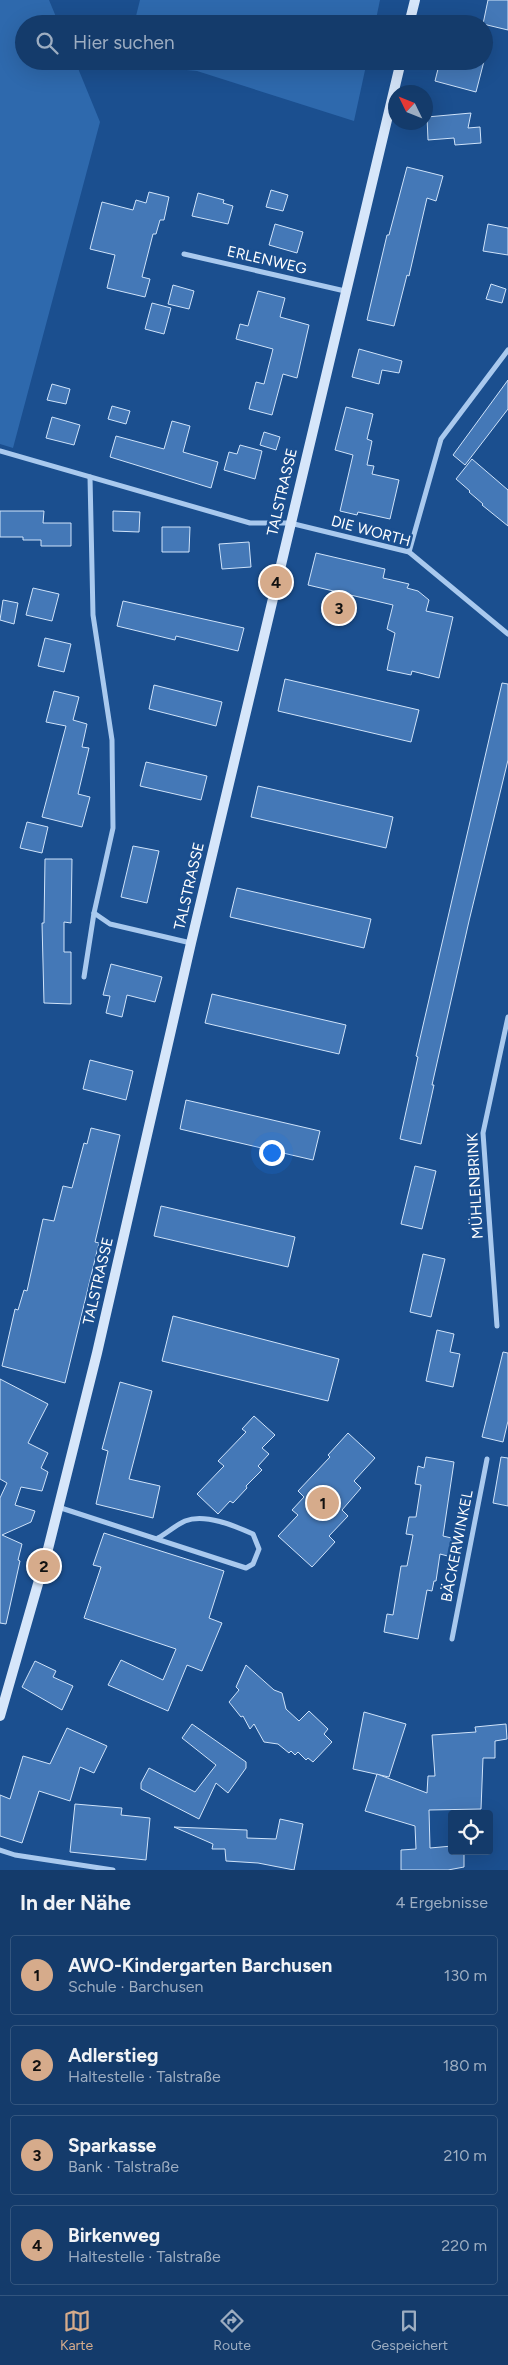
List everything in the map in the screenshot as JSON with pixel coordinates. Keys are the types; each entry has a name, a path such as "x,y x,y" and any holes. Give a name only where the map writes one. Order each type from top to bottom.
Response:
{"street":[{"path":"411,15 415,0"},
{"name":"TALSTRASSE","path":"0,1716 41,1575 97,1353 191,943 399,70"},
{"name":"ERLENWEG","path":"184,254 345,291"},
{"path":"409,552 441,439 508,350"},
{"name":"DIE WORTH","path":"0,450 250,523 290,523 409,552 508,634"},
{"path":"84,977 94,913 113,828 112,740 93,615 90,477"},
{"path":"94,913 110,924 191,943"},
{"name":"MÜHLENBRINK","path":"497,1326 482,1133 508,1017"},
{"name":"BÄCKERWINKEL","path":"452,1639 487,1459"},
{"path":"57,1506 246,1568 254,1564 259,1549 254,1534 237,1527 203,1518 186,1521 158,1538"},
{"path":"0,1850 15,1855 113,1870"}],"shaded area":[{"path":"0,0 49,0 55,15 15,15 15,70 79,70 100,122 13,448 0,444"},
{"path":"140,0 380,0 377,15 136,15"},
{"path":"187,70 365,70 354,121 197,71"}],"building":[{"path":"488,0 508,0 508,30 493,26 493,15 485,15"},
{"path":"438,70 482,70 476,92 435,81"},
{"path":"471,113 468,128 480,127 481,143 455,145 454,138 428,140 428,130 433,130 433,116"},
{"path":"407,167 443,176 436,201 427,198 409,276 407,275 394,326 367,320 387,235 389,235"},
{"path":"271,190 288,195 283,211 266,207"},
{"path":"149,192 169,197 164,220 160,220 156,234 153,234 142,277 150,279 145,297 107,288 115,255 90,249 102,202 133,210 136,200 146,203"},
{"path":"198,193 224,200 223,203 233,206 228,224 192,216"},
{"path":"275,224 303,232 297,253 269,245"},
{"path":"488,224 508,228 508,255 483,251"},
{"path":"491,284 506,289 502,303 486,299"},
{"path":"173,285 194,291 189,309 168,304"},
{"path":"258,291 285,298 280,317 309,325 297,378 283,374 272,415 249,409 256,382 264,384 273,349 236,339 240,324 248,326"},
{"path":"152,303 171,308 164,334 145,329"},
{"path":"359,349 402,361 399,373 382,370 379,384 352,377"},
{"path":"508,380 508,409 465,465 453,455"},
{"path":"52,384 70,389 66,404 47,400"},
{"path":"112,406 130,411 126,424 108,419"},
{"path":"346,407 373,414 367,439 372,441 367,465 374,466 372,474 399,480 390,519 358,512 357,515 340,511 353,455 335,450"},
{"path":"52,417 80,425 74,445 46,438"},
{"path":"172,421 190,426 183,452 218,462 211,488 110,457 116,436 164,449"},
{"path":"264,432 280,437 276,450 260,445"},
{"path":"240,445 262,451 255,479 224,470 229,452 237,454"},
{"path":"472,459 508,490 508,526 482,505 456,479"},
{"path":"0,511 44,511 43,523 71,523 71,546 41,546 41,540 23,540 23,537 0,537"},
{"path":"113,511 140,512 139,532 113,531"},
{"path":"162,527 190,527 189,552 162,552"},
{"path":"249,542 251,567 222,569 219,544"},
{"path":"316,553 385,569 383,578 409,584 407,588 418,591 429,600 426,611 453,617 439,678 412,671 411,675 387,670 395,633 387,629 393,605 308,585"},
{"path":"33,588 59,594 52,621 26,615"},
{"path":"3,600 18,603 14,624 0,620"},
{"path":"123,601 244,628 238,651 176,636 175,640 117,626"},
{"path":"45,638 71,644 64,672 38,666"},
{"path":"285,679 419,710 411,742 278,711"},
{"path":"502,683 508,684 508,760 469,921 432,1085 434,1085 421,1144 400,1139 418,1057 416,1056"},
{"path":"154,685 222,702 216,726 149,709"},
{"path":"54,691 79,697 73,720 87,724 82,747 89,748 78,794 90,797 82,827 42,817 66,726 46,722"},
{"path":"146,762 207,776 201,800 140,786"},
{"path":"258,786 393,817 386,848 251,817"},
{"path":"27,822 48,827 42,853 20,848"},
{"path":"133,846 159,851 147,903 121,897"},
{"path":"45,859 72,859 71,923 64,922 64,952 71,952 71,1004 44,1003 42,923 44,923"},
{"path":"237,888 371,919 364,948 230,917"},
{"path":"111,964 162,977 155,1002 127,995 122,1017 106,1013 110,996 103,995"},
{"path":"212,994 346,1025 339,1054 205,1023"},
{"path":"90,1060 133,1071 126,1100 83,1089"},
{"path":"186,1100 320,1131 313,1160 180,1129"},
{"path":"91,1128 120,1135 95,1242 99,1243 65,1383 2,1366 15,1309 18,1310 24,1290 27,1291 43,1219 54,1221 63,1186 72,1188 84,1143 87,1144"},
{"path":"415,1166 436,1171 422,1229 401,1224"},
{"path":"161,1206 295,1237 288,1267 154,1236"},
{"path":"423,1254 445,1259 431,1317 410,1312"},
{"path":"173,1316 339,1359 328,1401 162,1361"},
{"path":"437,1330 454,1334 450,1352 460,1354 453,1387 426,1381"},
{"path":"503,1352 508,1353 508,1421 503,1442 482,1437"},
{"path":"0,1379 48,1404 28,1443 48,1453 41,1468 48,1472 42,1491 21,1487 15,1505 35,1511 31,1522 2,1535 22,1544 6,1624 0,1623 0,1498 7,1483 0,1479"},
{"path":"120,1382 152,1391 129,1479 160,1486 153,1518 96,1504 108,1451 102,1449"},
{"path":"254,1416 275,1435 262,1448 269,1454 258,1466 262,1470 246,1486 247,1488 233,1503 230,1501 218,1514 197,1494 224,1466 218,1461 246,1432 242,1429"},
{"path":"348,1433 375,1458 354,1481 361,1488 342,1510 348,1516 329,1536 335,1542 312,1567 278,1536 298,1515 292,1510 304,1497 298,1491 330,1457 328,1455"},
{"path":"426,1457 454,1462 443,1536 464,1541 459,1559 440,1554 436,1581 434,1581 432,1591 427,1590 418,1639 384,1632 387,1614 393,1615 401,1566 407,1566 413,1535 406,1534 409,1517 416,1517 421,1485 415,1484 418,1466 424,1468"},
{"path":"501,1457 508,1458 508,1506 493,1503"},
{"path":"104,1533 224,1571 209,1618 222,1623 202,1671 187,1665 168,1711 108,1685 121,1660 163,1680 176,1649 84,1618 101,1567 93,1565"},
{"path":"35,1661 56,1671 53,1677 73,1686 62,1710 22,1687"},
{"path":"246,1665 274,1690 282,1693 286,1709 299,1721 309,1711 328,1729 324,1734 332,1742 313,1762 308,1758 306,1760 298,1752 295,1755 291,1751 289,1753 278,1744 264,1742 254,1724 250,1729 243,1716 241,1717 229,1702 239,1690 236,1687"},
{"path":"364,1712 406,1724 389,1777 353,1769"},
{"path":"192,1724 246,1762 246,1768 228,1793 216,1783 199,1819 141,1789 141,1783 149,1768 195,1792 216,1765 182,1738"},
{"path":"506,1724 507,1739 495,1741 495,1758 483,1758 481,1809 429,1810 430,1848 448,1846 448,1855 464,1855 464,1867 448,1870 401,1870 401,1850 416,1849 415,1826 365,1811 377,1774 427,1793 428,1776 435,1776 432,1735 476,1732 475,1727"},
{"path":"67,1728 107,1746 94,1773 80,1767 70,1801 39,1791 22,1843 0,1836 0,1795 10,1799 23,1756 50,1764"},
{"path":"75,1804 122,1808 121,1815 150,1818 146,1860 70,1852"},
{"path":"280,1819 303,1824 294,1870 258,1863 226,1861 225,1849 212,1849 213,1844 174,1827 247,1830 247,1838 276,1839"}],"place":[{"name":"Birkenweg","path":"276,582"},
{"name":"Sparkasse","path":"339,608"},
{"name":"AWO-Kindergarten Barchusen","path":"323,1503"},
{"name":"Adlerstieg","path":"44,1566"}]}
